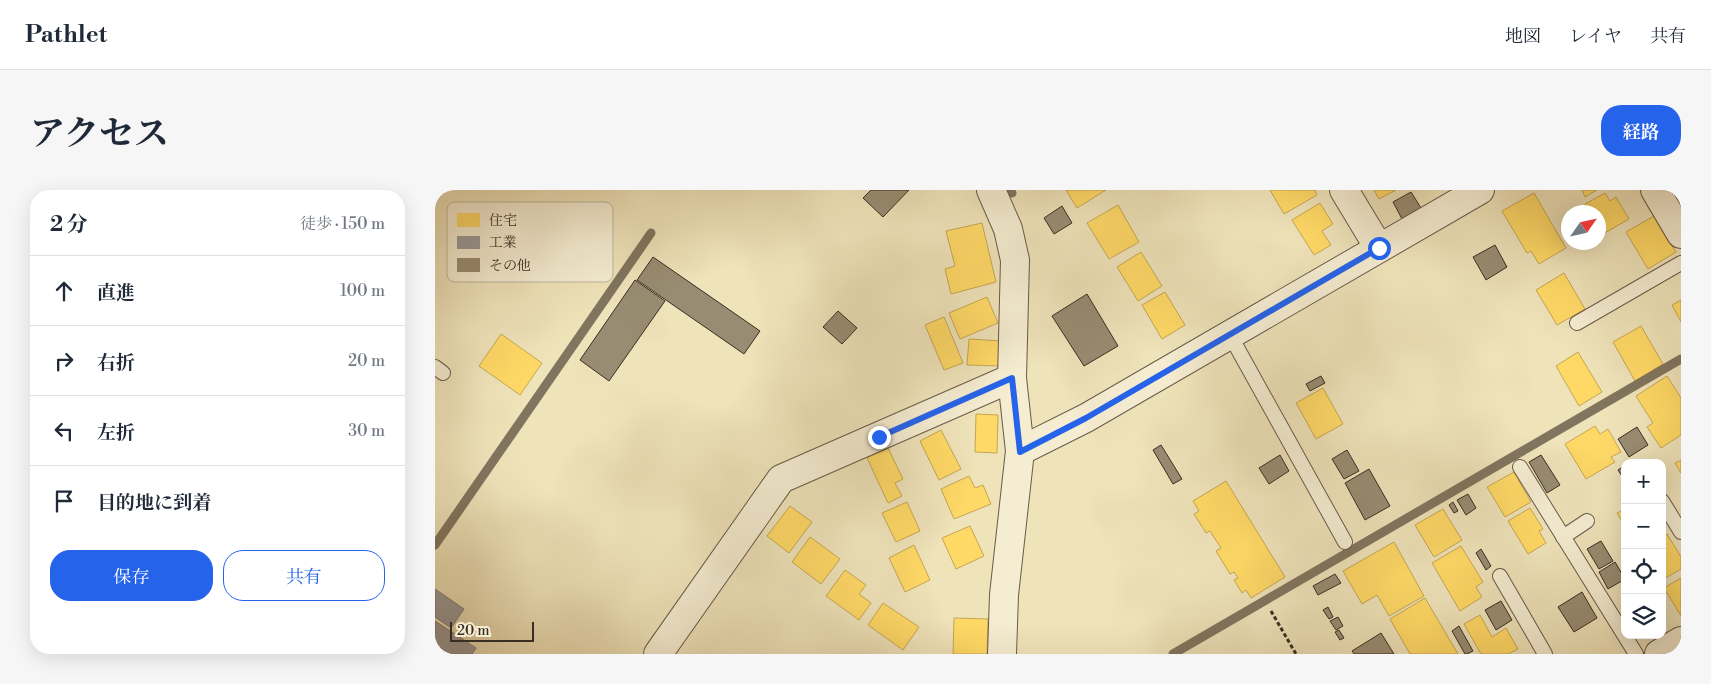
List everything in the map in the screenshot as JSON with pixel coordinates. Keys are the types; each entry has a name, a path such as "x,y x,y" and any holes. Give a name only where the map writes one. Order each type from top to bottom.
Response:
{"street":[{"path":"991,190 1008,229 1015,260 1012,378 1020,452 1004,596 1002,654"},
{"path":"1344,190 1379,248"},
{"path":"1020,452 1086,418 1479,190"},
{"path":"1655,190 1681,234"},
{"path":"658,654 781,479 1012,378"},
{"path":"1659,654 1681,641"}],"lane":[{"path":"1577,323 1681,263"},
{"path":"1229,335 1345,542"},
{"path":"1520,468 1636,654"},
{"path":"1664,504 1681,532"},
{"path":"1563,537 1587,521"},
{"path":"1500,576 1545,654"}],"path":[{"path":"1271,611 1296,654"}],"building: 住宅":[{"path":"1066,190 1106,190 1077,208"},
{"path":"1270,190 1315,190 1317,195 1284,214"},
{"path":"1374,190 1396,190 1379,199"},
{"path":"1582,190 1597,190 1585,197"},
{"path":"1534,193 1561,239 1561,250 1563,250 1539,264 1531,251 1527,253 1502,211"},
{"path":"1605,193 1610,201 1616,197 1629,219 1606,232 1606,205 1585,204"},
{"path":"1320,203 1333,224 1322,231 1331,245 1314,255 1292,220"},
{"path":"1118,205 1139,242 1109,259 1087,223"},
{"path":"1654,216 1676,252 1648,269 1626,232"},
{"path":"982,223 996,282 951,294 945,269 955,266 946,231"},
{"path":"1141,252 1162,286 1138,301 1117,267"},
{"path":"1564,273 1585,309 1557,325 1536,290"},
{"path":"1165,292 1185,325 1162,339 1142,305"},
{"path":"987,297 998,323 960,339 949,313"},
{"path":"1681,300 1681,322 1672,305"},
{"path":"944,317 963,363 944,370 925,325"},
{"path":"1641,326 1663,364 1635,381 1613,342"},
{"path":"501,334 542,363 520,395 479,366"},
{"path":"969,339 1002,341 1001,366 967,365"},
{"path":"1578,352 1602,392 1579,406 1556,366"},
{"path":"1667,376 1681,398 1681,435 1661,448 1647,427 1653,423 1636,396"},
{"path":"1323,388 1343,424 1316,439 1296,403"},
{"path":"976,414 998,415 997,453 975,452"},
{"path":"1595,426 1600,434 1608,429 1621,452 1611,457 1615,462 1586,479 1565,444"},
{"path":"941,430 961,469 939,480 920,441"},
{"path":"888,448 903,479 895,483 902,496 888,503 867,458"},
{"path":"1681,460 1681,473 1675,463"},
{"path":"1514,472 1531,502 1505,517 1487,487"},
{"path":"969,476 975,488 983,485 991,504 954,519 941,489"},
{"path":"1226,481 1285,577 1251,598 1246,590 1242,593 1234,580 1238,578 1234,572 1230,574 1216,551 1221,548 1210,531 1206,533 1194,514 1199,511 1193,501"},
{"path":"907,502 920,531 896,542 882,513"},
{"path":"790,506 812,522 789,553 767,536"},
{"path":"1530,508 1543,529 1539,531 1546,543 1528,554 1508,521"},
{"path":"1443,509 1462,540 1434,557 1415,525"},
{"path":"1621,511 1621,520 1617,513"},
{"path":"970,526 984,556 956,569 942,538"},
{"path":"1666,535 1681,557 1681,569 1666,578 1666,549"},
{"path":"810,537 840,559 821,584 792,562"},
{"path":"1394,542 1424,596 1389,616 1377,595 1362,604 1343,571"},
{"path":"914,545 930,580 905,592 889,558"},
{"path":"1461,546 1483,582 1476,587 1482,597 1460,611 1432,563"},
{"path":"845,570 866,585 859,594 871,603 859,620 826,596"},
{"path":"1681,578 1681,616 1666,591 1666,587"},
{"path":"1425,598 1458,654 1410,654 1390,619"},
{"path":"883,603 919,627 903,650 868,625"},
{"path":"1480,615 1492,637 1506,628 1518,649 1508,654 1481,654 1464,624"},
{"path":"954,618 988,619 987,654 953,654"}],"building: 工業":[{"path":"435,589 464,609 451,628 435,617"},
{"path":"435,621 476,648 472,654 435,654"}],"building: その他":[{"path":"871,190 909,190 883,217 863,198"},
{"path":"1411,192 1421,208 1402,219 1393,202"},
{"path":"1062,206 1072,223 1054,234 1044,218"},
{"path":"1495,245 1507,267 1486,280 1473,257"},
{"path":"653,257 760,331 744,354 637,280"},
{"path":"635,280 665,301 609,381 580,360"},
{"path":"1087,294 1118,346 1084,366 1052,316"},
{"path":"838,311 857,328 842,344 823,327"},
{"path":"1321,376 1325,383 1310,391 1306,384"},
{"path":"1637,427 1648,445 1629,457 1618,439"},
{"path":"1161,445 1182,479 1173,484 1153,450"},
{"path":"1347,450 1359,471 1344,479 1332,459"},
{"path":"1280,455 1289,471 1269,484 1259,468"},
{"path":"1541,455 1560,485 1547,493 1529,462"},
{"path":"1369,469 1390,506 1365,520 1345,483"},
{"path":"1468,494 1476,508 1466,515 1457,500"},
{"path":"1453,502 1458,511 1454,513 1449,505"},
{"path":"1601,541 1613,561 1599,569 1587,549"},
{"path":"1481,549 1491,566 1486,570 1476,553"},
{"path":"1615,562 1621,572 1621,581 1608,589 1599,572"},
{"path":"1335,574 1341,583 1318,595 1313,586"},
{"path":"1582,592 1597,618 1574,632 1558,607"},
{"path":"1501,601 1512,620 1496,630 1485,610"},
{"path":"1328,607 1333,617 1329,619 1323,610"},
{"path":"1338,617 1343,626 1336,630 1330,621"},
{"path":"1459,626 1473,651 1467,654 1465,654 1452,631"},
{"path":"1339,630 1344,638 1340,640 1335,632"},
{"path":"1381,633 1394,654 1354,654 1352,651"}],"waterway":[{"path":"435,545 651,233"},
{"path":"1173,654 1681,359"}],"route":[{"path":"879,437 1012,378 1020,452 1086,418 1379,248"}]}
